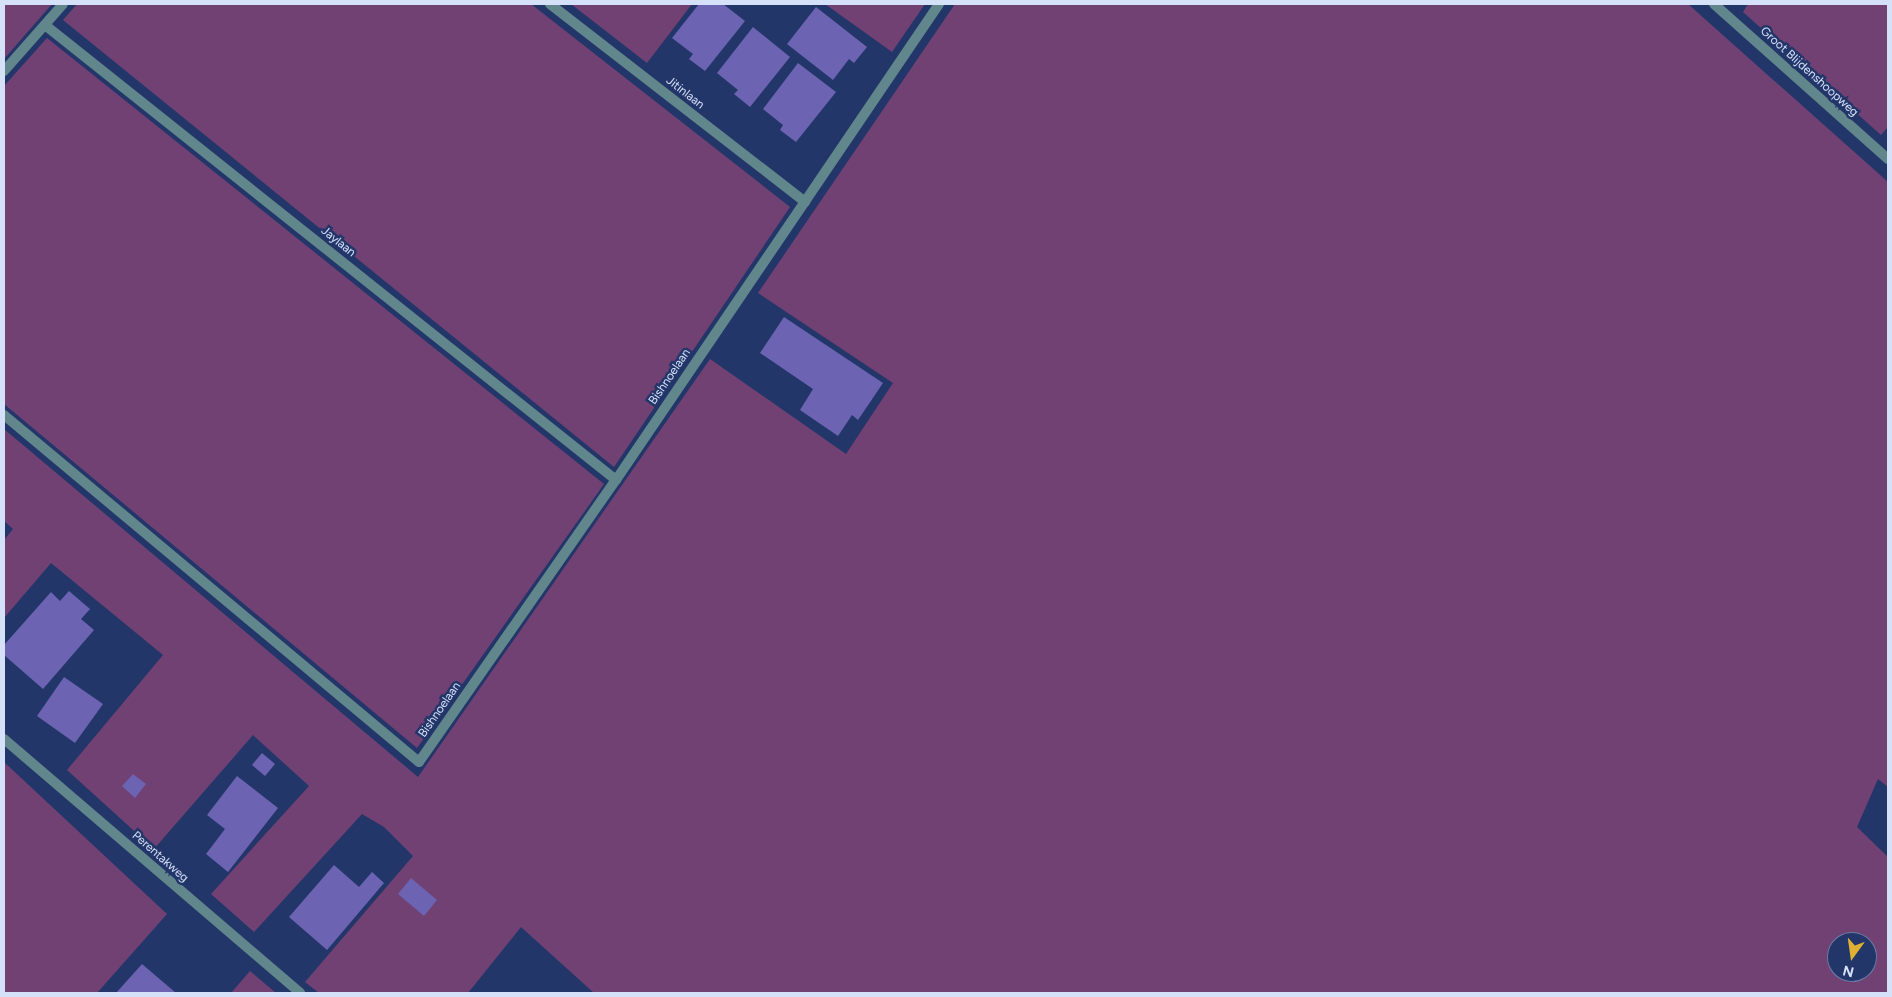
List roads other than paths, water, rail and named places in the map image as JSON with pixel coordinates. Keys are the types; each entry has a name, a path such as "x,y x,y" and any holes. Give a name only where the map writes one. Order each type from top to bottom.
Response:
{"street":[{"path":"4,71 63,4"},
{"name":"Jitinlaan","path":"550,4 805,202"},
{"name":"Bishnoelaan","path":"4,415 419,762 616,480 939,4"},
{"name":"Groot Blijdenshoopweg","path":"1714,4 1888,159"},
{"name":"Jaylaan","path":"45,24 616,480"},
{"name":"Perentakweg","path":"4,739 300,993"}]}
